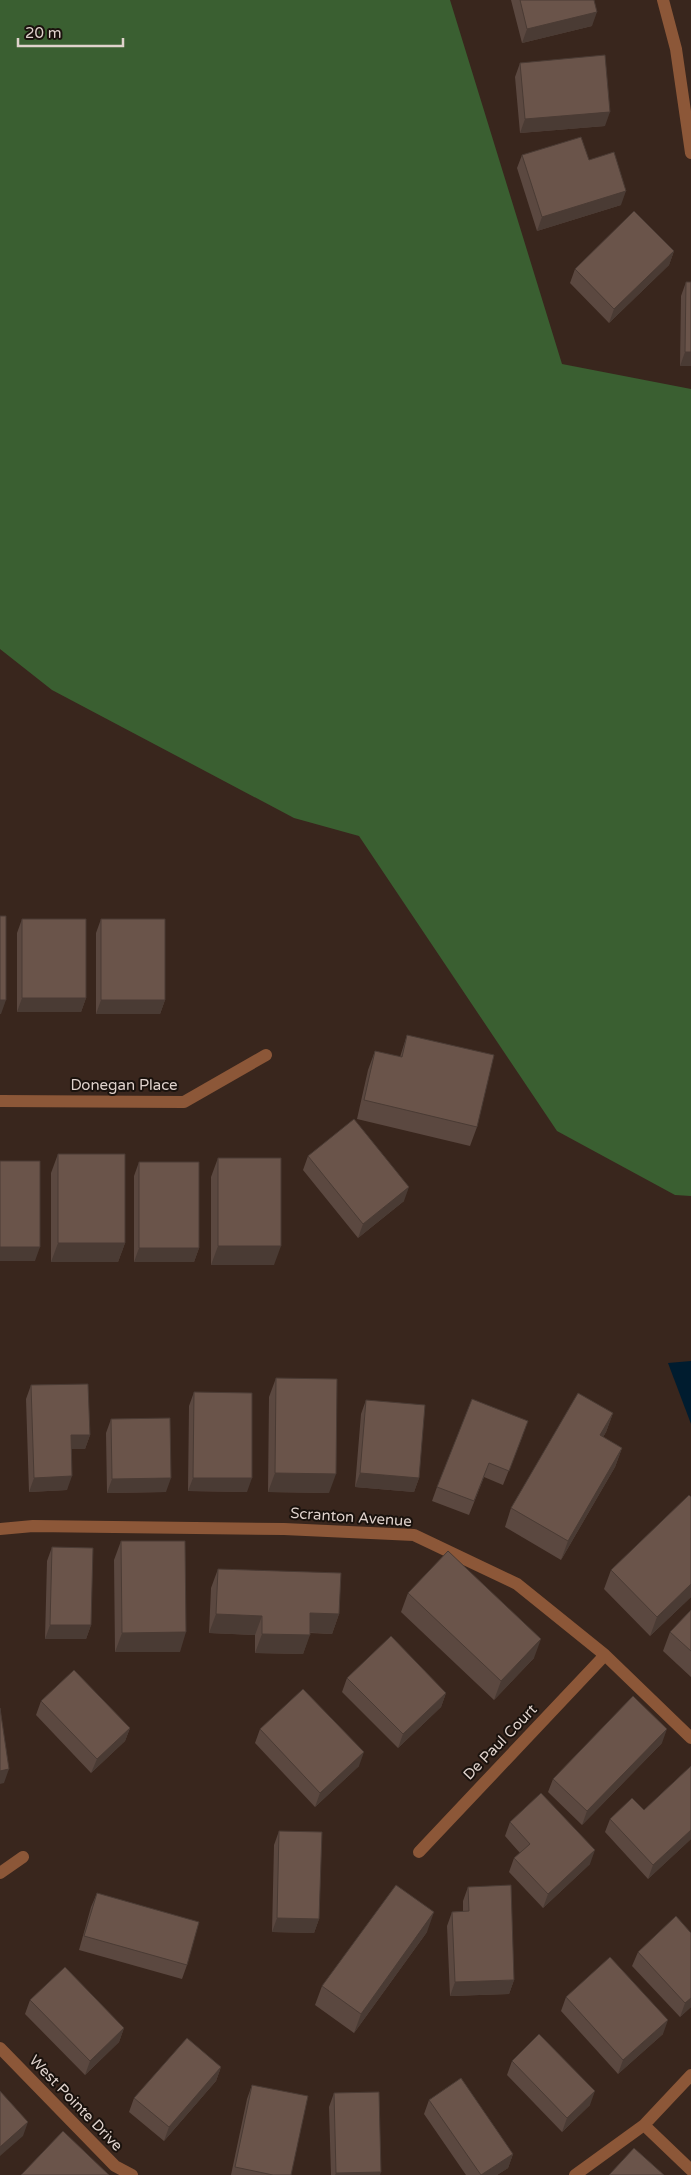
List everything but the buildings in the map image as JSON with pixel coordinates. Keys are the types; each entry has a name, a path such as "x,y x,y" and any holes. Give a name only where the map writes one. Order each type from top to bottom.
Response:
{"street":[{"path":"663,0 676,49 691,153"},
{"name":"Donegan Place","path":"0,1101 184,1102 266,1055"},
{"name":"Scranton Avenue","path":"0,1529 33,1526 284,1529 414,1535 517,1584 605,1655 691,1738"},
{"name":"De Paul Court","path":"418,1852 605,1655"},
{"path":"0,1873 23,1857"},
{"name":"West Pointe Drive","path":"0,2048 114,2166 132,2175"},
{"path":"575,2175 644,2125 691,2075"},
{"path":"644,2125 691,2170"}],"green space":[{"path":"0,0 450,0 562,364 691,389 691,1196 675,1195 557,1131 359,836 294,818 52,690 0,649"}],"water":[{"path":"691,1361 691,1424 668,1363"}]}
